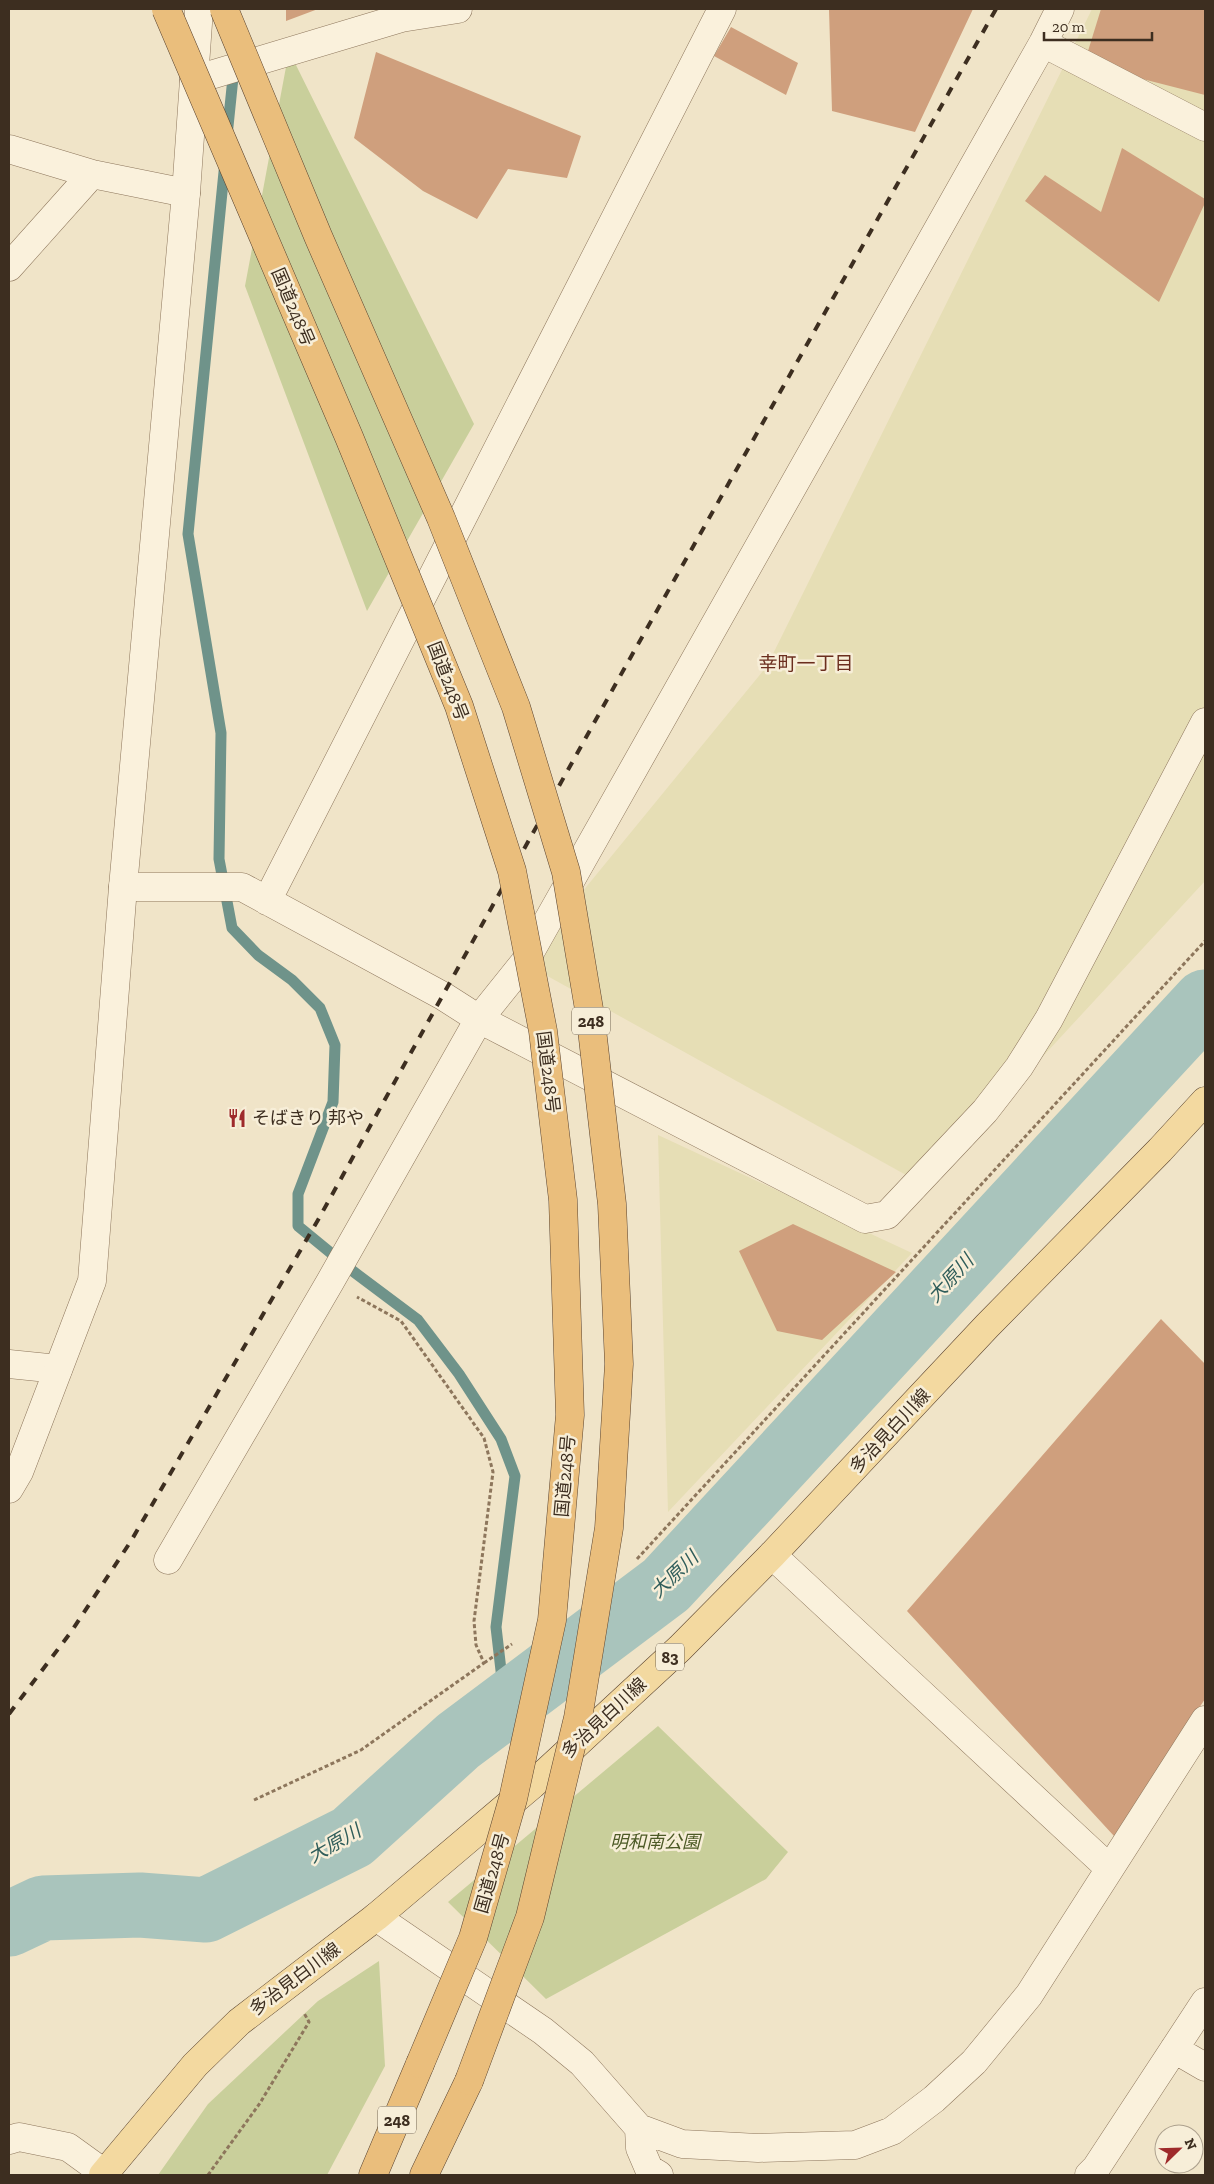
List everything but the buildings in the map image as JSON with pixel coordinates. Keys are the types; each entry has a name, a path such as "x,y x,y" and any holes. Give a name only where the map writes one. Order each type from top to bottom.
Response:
{"highway":[{"name":"国道248号","path":"166,9 349,437 459,706 512,871 543,1031 563,1200 570,1416 552,1620 513,1799 476,1929 373,2175"},
{"name":"248","path":"224,9 322,245 442,518 516,707 566,872 591,1021 612,1204 618,1364 609,1528 578,1718 530,1917 469,2081 424,2175"}],"main road":[{"name":"多治見白川線","path":"103,2174 195,2065 239,2022 376,1917 532,1785 680,1648 772,1555 987,1326 1160,1150 1205,1101"}],"street":[{"path":"9,1489 19,1472 92,1281 123,887 186,193 199,9"},
{"path":"194,80 365,20 401,18 458,9"},
{"path":"267,901 722,9"},
{"path":"168,1560 330,1282 479,1019 524,963 1043,43 1060,9"},
{"path":"1043,43 1205,127"},
{"path":"9,149 92,174 186,193"},
{"path":"9,267 92,174"},
{"path":"123,887 242,887 443,996 479,1019 865,1220 887,1215 985,1111 1020,1067 1049,1018 1205,722"},
{"path":"9,1364 58,1369"},
{"path":"772,1555 1109,1868"},
{"path":"376,1917 543,2031 582,2063 639,2128 682,2144 758,2148 855,2145 892,2131 934,2099 974,2062 1029,1995 1205,1720"},
{"path":"1089,2175 1096,2168 1205,2002"},
{"path":"1174,2049 1205,2067"},
{"path":"639,2128 640,2148 650,2173"},
{"path":"9,2140 19,2137 68,2147 103,2174"}],"path":[{"path":"636,1560 1205,941"},
{"path":"330,1282 401,1321 484,1438 493,1472 474,1621 476,1645 484,1664"},
{"path":"254,1800 361,1750 516,1642"},
{"path":"208,2175 260,2104 309,2022 289,1984"}],"shaded area":[{"path":"1092,9 1205,9 1205,881 924,1185 524,963 767,666"},
{"path":"658,1135 912,1253 668,1512"}],"green space":[{"path":"289,51 474,424 367,611 245,286"},
{"name":"明和南公園","path":"658,1726 788,1852 766,1879 546,1999 448,1902"},
{"path":"379,1961 385,2066 327,2175 158,2175 208,2104 318,2001"}],"waterway":[{"path":"227,136 234,68"},
{"path":"225,162 188,534 221,733 219,859 232,928 258,955 292,980 320,1008 335,1045 333,1102 298,1194 298,1226 354,1272 418,1320 459,1374 501,1439 515,1476 496,1627 505,1705"},
{"name":"大原川","path":"9,1924 43,1908 140,1905 206,1910 352,1837 458,1741 666,1585 1205,1002"}],"railway":[{"path":"9,1714 71,1632 131,1541 318,1220 619,678 996,9"}],"place":[{"name":"そばきり 邦や","path":"237,1118"}],"district":[{"name":"幸町一丁目","path":"806,663"}]}
